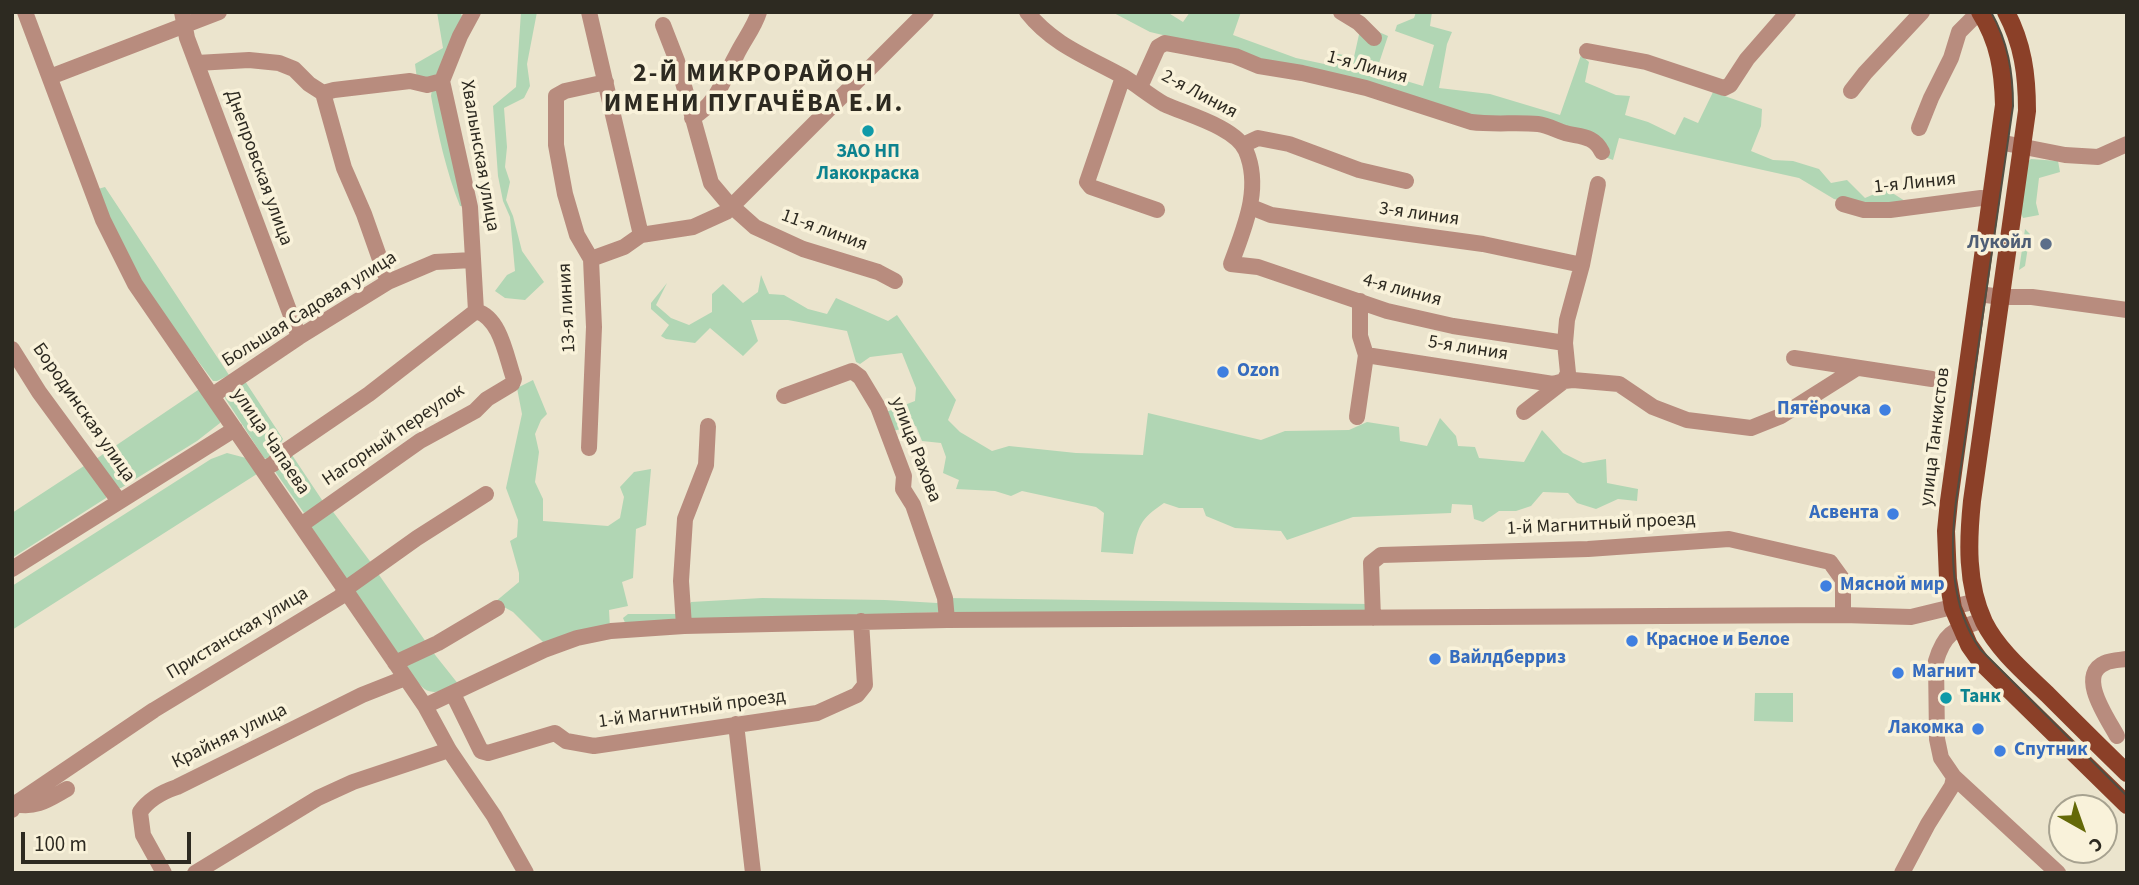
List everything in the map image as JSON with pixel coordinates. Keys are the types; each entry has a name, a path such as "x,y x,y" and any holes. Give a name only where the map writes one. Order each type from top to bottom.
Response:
{"main road":[{"name":"улица Танкистов","path":"1980,12 1988,25 2001,61 2004,105 1946,531 1946,560 1953,608 1960,629 1981,662 2127,805"},
{"path":"2006,12 2023,53 2027,76 2027,111 1969,530 1969,558 1977,601 1983,620 1993,636 2016,664 2127,773"}],"street":[{"name":"улица Чапаева","path":"24,12 116,251 156,316 425,706 449,750 494,816 526,873"},
{"path":"50,77 183,19 219,12"},
{"name":"Хвалынская улица","path":"473,12 442,81 470,207 476,311"},
{"path":"589,12 641,235"},
{"path":"692,118 706,110 724,83 760,12"},
{"path":"591,259 624,247 641,235 692,227 713,220 732,206 926,12"},
{"name":"2-я Линия","path":"1027,12 1052,39 1123,77 1164,103 1206,121 1242,145 1258,138 1289,144 1359,170 1406,181"},
{"path":"1342,12 1359,23 1374,38"},
{"path":"1587,51 1646,62 1724,88 1730,85 1747,59 1788,12"},
{"path":"1851,91 1922,12"},
{"path":"1919,128 1951,58 1959,32 1980,12"},
{"name":"Днепровская улица","path":"183,19 299,337"},
{"name":"11-я линия","path":"663,25 677,61 710,183 755,227 803,249 878,272 895,281"},
{"name":"1-я Линия","path":"1140,87 1158,47 1165,43 1235,56 1259,66 1366,88 1471,122 1540,124 1566,133 1586,136 1598,144 1602,152"},
{"path":"197,63 249,60 279,63 294,69 323,93 347,179 364,215 388,282"},
{"path":"1123,77 1087,182 1091,187 1157,210"},
{"path":"323,93 410,80 427,85 442,81"},
{"name":"13-я линия","path":"589,448 594,327 591,259 577,235 565,194 556,145 556,96 565,91 606,82"},
{"path":"1999,142 2064,155 2098,157 2127,144"},
{"path":"1242,145 1247,152 1252,181 1251,207"},
{"path":"1524,412 1564,382 1569,373 1565,343 1567,320 1582,265 1598,184"},
{"name":"1-я Линия","path":"1843,204 1864,210 1890,210 1991,199"},
{"name":"4-я линия","path":"1251,207 1231,264 1258,267 1387,311 1453,326 1565,343"},
{"name":"3-я линия","path":"1251,207 1271,215 1483,244 1582,265"},
{"name":"Большая Садовая улица","path":"213,395 388,282 435,262 472,260"},
{"path":"1978,294 2032,297 2127,310"},
{"path":"1356,416 1366,355 1360,336 1360,301"},
{"path":"264,469 369,394 476,311"},
{"name":"Нагорный переулок","path":"300,525 421,442 475,411 487,399 512,384 514,379 492,321 486,313 476,311"},
{"name":"Бородинская улица","path":"12,349 39,392 119,502"},
{"name":"5-я линия","path":"1366,355 1553,384 1573,380 1619,384 1653,407 1687,420 1751,428 1781,416 1857,368"},
{"path":"1794,358 1932,379"},
{"name":"улица Рахова","path":"784,396 852,371 860,377 878,407 904,476 903,489 913,505 945,598 947,620"},
{"path":"684,626 681,581 685,519 706,465 708,426"},
{"path":"12,569 235,429"},
{"name":"Пристанская улица","path":"14,807 154,710 340,597 417,538 486,494"},
{"name":"1-й Магнитный проезд","path":"1373,618 1371,564 1381,555 1588,549 1729,539 1830,562 1843,580 1843,615"},
{"path":"425,706 544,650 577,638 611,631 684,626 947,620 1843,615 1911,617 1977,601"},
{"path":"395,663 438,643 497,608"},
{"path":"1983,620 1960,629 1943,640 1937,661 1937,739 1941,758 1954,777 2058,873"},
{"name":"1-й Магнитный проезд","path":"453,694 481,751 488,753 555,733 566,741 594,746 817,713 858,695 865,685 860,621"},
{"path":"2083,763 2100,747 2122,734 2096,697 2092,681 2096,668 2105,662 2127,659"},
{"name":"Крайняя улица","path":"164,873 143,835 140,811 145,804 163,792 362,695 405,678"},
{"path":"736,724 753,873"},
{"path":"195,873 318,798 354,782 449,750"},
{"path":"1902,873 1952,786 1954,777"},
{"path":"14,807 38,805 67,789"}],"green space":[{"path":"437,12 460,12 462,16 439,72 432,79 417,79 415,64 443,48"},
{"path":"521,12 537,12 527,64 530,86 524,98 504,108 507,147 505,167 510,182 506,200 522,251 544,282 525,300 505,298 495,291 507,275 515,271 510,217 503,201 498,176 493,106 516,87"},
{"path":"1112,12 1167,12 1183,22 1190,12 1241,12 1233,35 1296,58 1329,65 1333,53 1354,57 1360,30 1365,26 1388,36 1376,72 1423,86 1434,45 1395,31 1397,25 1414,18 1416,12 1432,12 1430,26 1452,32 1447,44 1439,88 1490,94 1560,115 1581,55 1589,62 1585,82 1616,95 1630,96 1625,115 1675,135 1684,117 1698,123 1713,92 1762,109 1761,126 1751,151 1773,160 1793,161 1819,169 1831,183 1847,180 1865,198 1886,189 1905,201 1864,205 1834,199 1799,178 1619,138 1613,160 1605,157 1601,141 1488,120 1150,32"},
{"path":"438,88 463,206 460,206 443,152 431,96 432,89"},
{"path":"2031,159 2058,161 2060,172 2039,178 2036,203 2039,215 2023,218 2020,211 2027,162"},
{"path":"105,187 229,375 213,381 161,312 121,250 98,189"},
{"path":"2025,229 2030,234 2025,266 2019,270"},
{"path":"761,275 769,294 784,295 808,309 827,314 836,298 888,321 897,315 956,400 948,420 960,432 992,451 1009,446 1076,453 1143,455 1148,413 1261,440 1285,431 1349,430 1367,422 1399,427 1400,441 1427,446 1440,418 1456,436 1458,446 1475,447 1479,458 1524,462 1542,430 1563,453 1583,463 1606,459 1607,483 1638,489 1637,501 1618,499 1596,509 1577,503 1568,493 1543,492 1531,506 1516,511 1499,511 1483,522 1474,519 1472,505 1452,504 1451,513 1353,517 1287,540 1281,531 1235,528 1206,516 1203,508 1179,508 1164,503 1141,524 1133,554 1101,552 1104,513 1096,507 1022,491 1011,496 995,491 956,489 959,480 943,473 946,457 941,443 922,441 916,426 892,431 886,412 915,401 916,388 902,353 870,357 860,364 856,362 847,331 788,320 751,320 758,341 743,356 710,328 695,343 661,336 669,325 651,309 651,303 667,283 656,305 671,318 689,325 712,312 712,294 723,284 743,303 758,292"},
{"path":"243,378 283,439 267,459 225,398 227,392"},
{"path":"533,380 547,414 535,434 539,452 535,482 543,499 543,521 608,526 620,518 624,497 620,487 634,472 651,469 646,525 636,529 633,578 622,582 628,606 609,610 610,628 544,643 513,612 495,602 519,582 510,541 517,537 518,520 506,488 522,414 517,388"},
{"path":"201,388 221,417 220,423 197,441 117,488 93,461"},
{"path":"290,452 324,503 304,513 274,470"},
{"path":"227,453 246,458 260,472 12,630 12,586 211,459"},
{"path":"87,464 107,494 106,498 12,558 12,513"},
{"path":"328,505 372,564 346,580 311,527"},
{"path":"377,572 426,642 399,655 354,591"},
{"path":"762,598 937,603 943,599 944,612 693,621 687,609 691,602"},
{"path":"948,598 1369,604 1368,611 951,616"},
{"path":"628,614 677,614 680,620 626,625 623,618"},
{"path":"432,651 459,685 433,692 418,683 406,667 408,661"},
{"path":"1755,693 1793,693 1793,722 1754,721"}],"tram line":[{"path":"1991,12 2002,35 2008,58 2013,106 1956,501 1954,578 1963,615 1980,649 2127,796"}],"place":[{"name":"ЗАО НП Лакокраска","path":"868,131"},
{"name":"Лукойл","path":"2046,244"},
{"name":"Ozon","path":"1223,372"},
{"name":"Пятёрочка","path":"1885,410"},
{"name":"Асвента","path":"1893,514"},
{"name":"Мясной мир","path":"1826,586"},
{"name":"Красное и Белое","path":"1632,641"},
{"name":"Вайлдберриз","path":"1435,659"},
{"name":"Магнит","path":"1898,673"},
{"name":"Танк","path":"1946,698"},
{"name":"Лакомка","path":"1978,729"},
{"name":"Спутник","path":"2000,751"}],"district":[{"name":"2-Й МИКРОРАЙОН ИМЕНИ ПУГАЧЁВА Е.И.","path":"754,90"}]}
